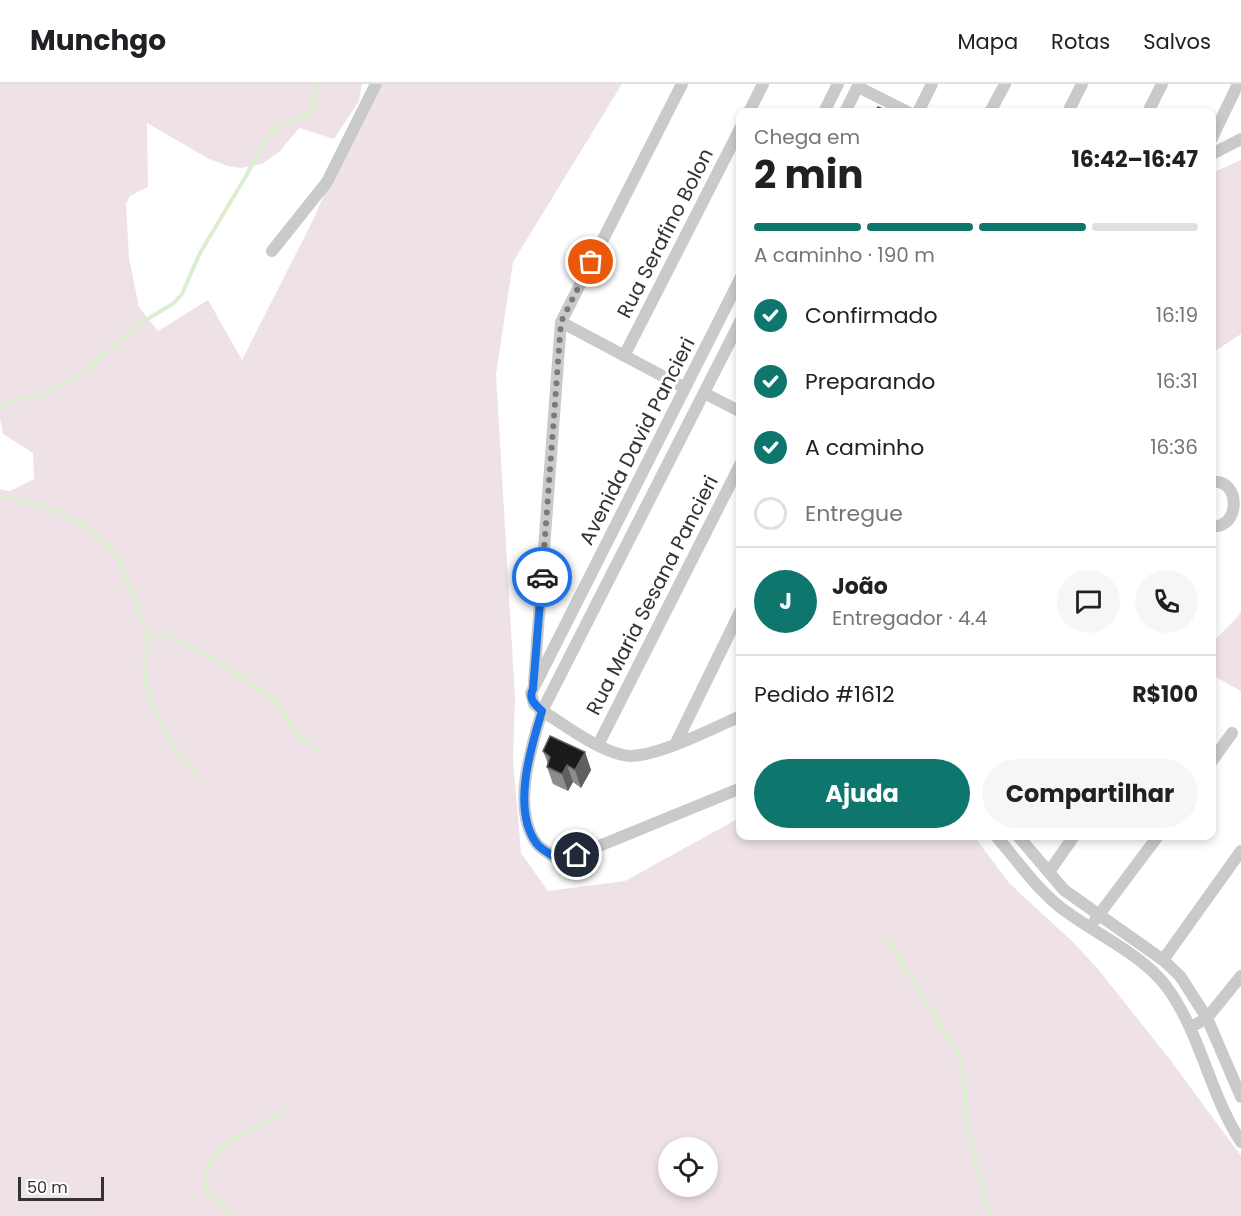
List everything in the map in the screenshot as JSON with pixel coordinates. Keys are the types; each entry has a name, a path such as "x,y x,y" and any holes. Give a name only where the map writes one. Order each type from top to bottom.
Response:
{"street":[{"path":"272,250 327,182 376,84"},
{"path":"682,84 561,322 531,693 532,701 542,711 598,745 625,756 634,756 675,745 736,719"},
{"path":"750,108 763,84"},
{"path":"826,108 838,84"},
{"path":"920,108 932,84"},
{"path":"992,108 1005,84"},
{"path":"1070,108 1082,84"},
{"path":"1150,108 1162,84"},
{"path":"1216,130 1238,84"},
{"path":"847,108 858,85 901,108"},
{"name":"Rua Serafino Bolon","path":"624,356 736,137"},
{"path":"1216,152 1241,139"},
{"name":"Avenida David Pancieri","path":"533,689 736,287"},
{"path":"561,322 686,388"},
{"name":"Avenida David Pancieri","path":"736,330 542,711 530,756 523,804 528,825 537,844 556,858 577,855 736,790"},
{"path":"704,393 736,409"},
{"name":"Rua Maria Sesana Pancieri","path":"598,745 736,473"},
{"path":"1216,482 1237,487 1238,501 1236,513 1228,523 1216,525"},
{"path":"675,745 736,620"},
{"path":"1216,755 1232,733"},
{"path":"1000,840 1058,905 1143,964 1166,986 1191,1027 1221,1103 1241,1142"},
{"path":"1021,840 1064,890 1162,960 1180,976 1207,1018 1240,1092 1221,1103"},
{"path":"1049,872 1071,840"},
{"path":"1088,927 1100,916 1155,840"},
{"path":"1162,960 1241,851"},
{"path":"1191,1027 1207,1018 1241,976"}],"shaded area":[{"path":"0,84 362,84 359,101 334,139 299,128 279,152 262,164 241,168 209,159 147,123 148,187 130,196 126,204 129,258 139,307 158,331 208,300 242,360 312,222 361,111 381,84 622,84 513,262 496,374 515,698 513,759 521,853 548,891 625,881 736,820 736,840 977,840 1009,883 1073,942 1098,969 1168,1057 1241,1156 1241,1216 0,1216 0,489 10,491 34,479 33,453 3,434 0,419"},
{"path":"1241,160 1241,334 1216,350 1216,171"},
{"path":"1241,613 1241,691 1216,677 1216,639"}],"building":[{"path":"550,736 585,752 575,770 567,765 562,774 547,767 550,757 543,751"}],"waterway":[{"path":"0,407 14,400 42,394 87,371 136,326 174,303 182,294 200,253 266,138 278,126 307,114 313,108 318,84"},
{"path":"0,495 56,510 74,519 103,540 118,558 148,635 144,669 153,707 168,739 199,777"},
{"path":"148,635 164,636 189,645 232,670 266,694 300,737 316,750"},
{"path":"887,938 960,1058 965,1088 967,1131 990,1216"},
{"path":"230,1216 223,1205 206,1192 206,1177 210,1164 230,1142 283,1112"}],"way so far":[{"path":"542,577 561,322 591,262"}],"route":[{"path":"542,577 531,693 534,704 542,711 532,745 523,804 528,825 537,844 556,858 577,855"}]}
